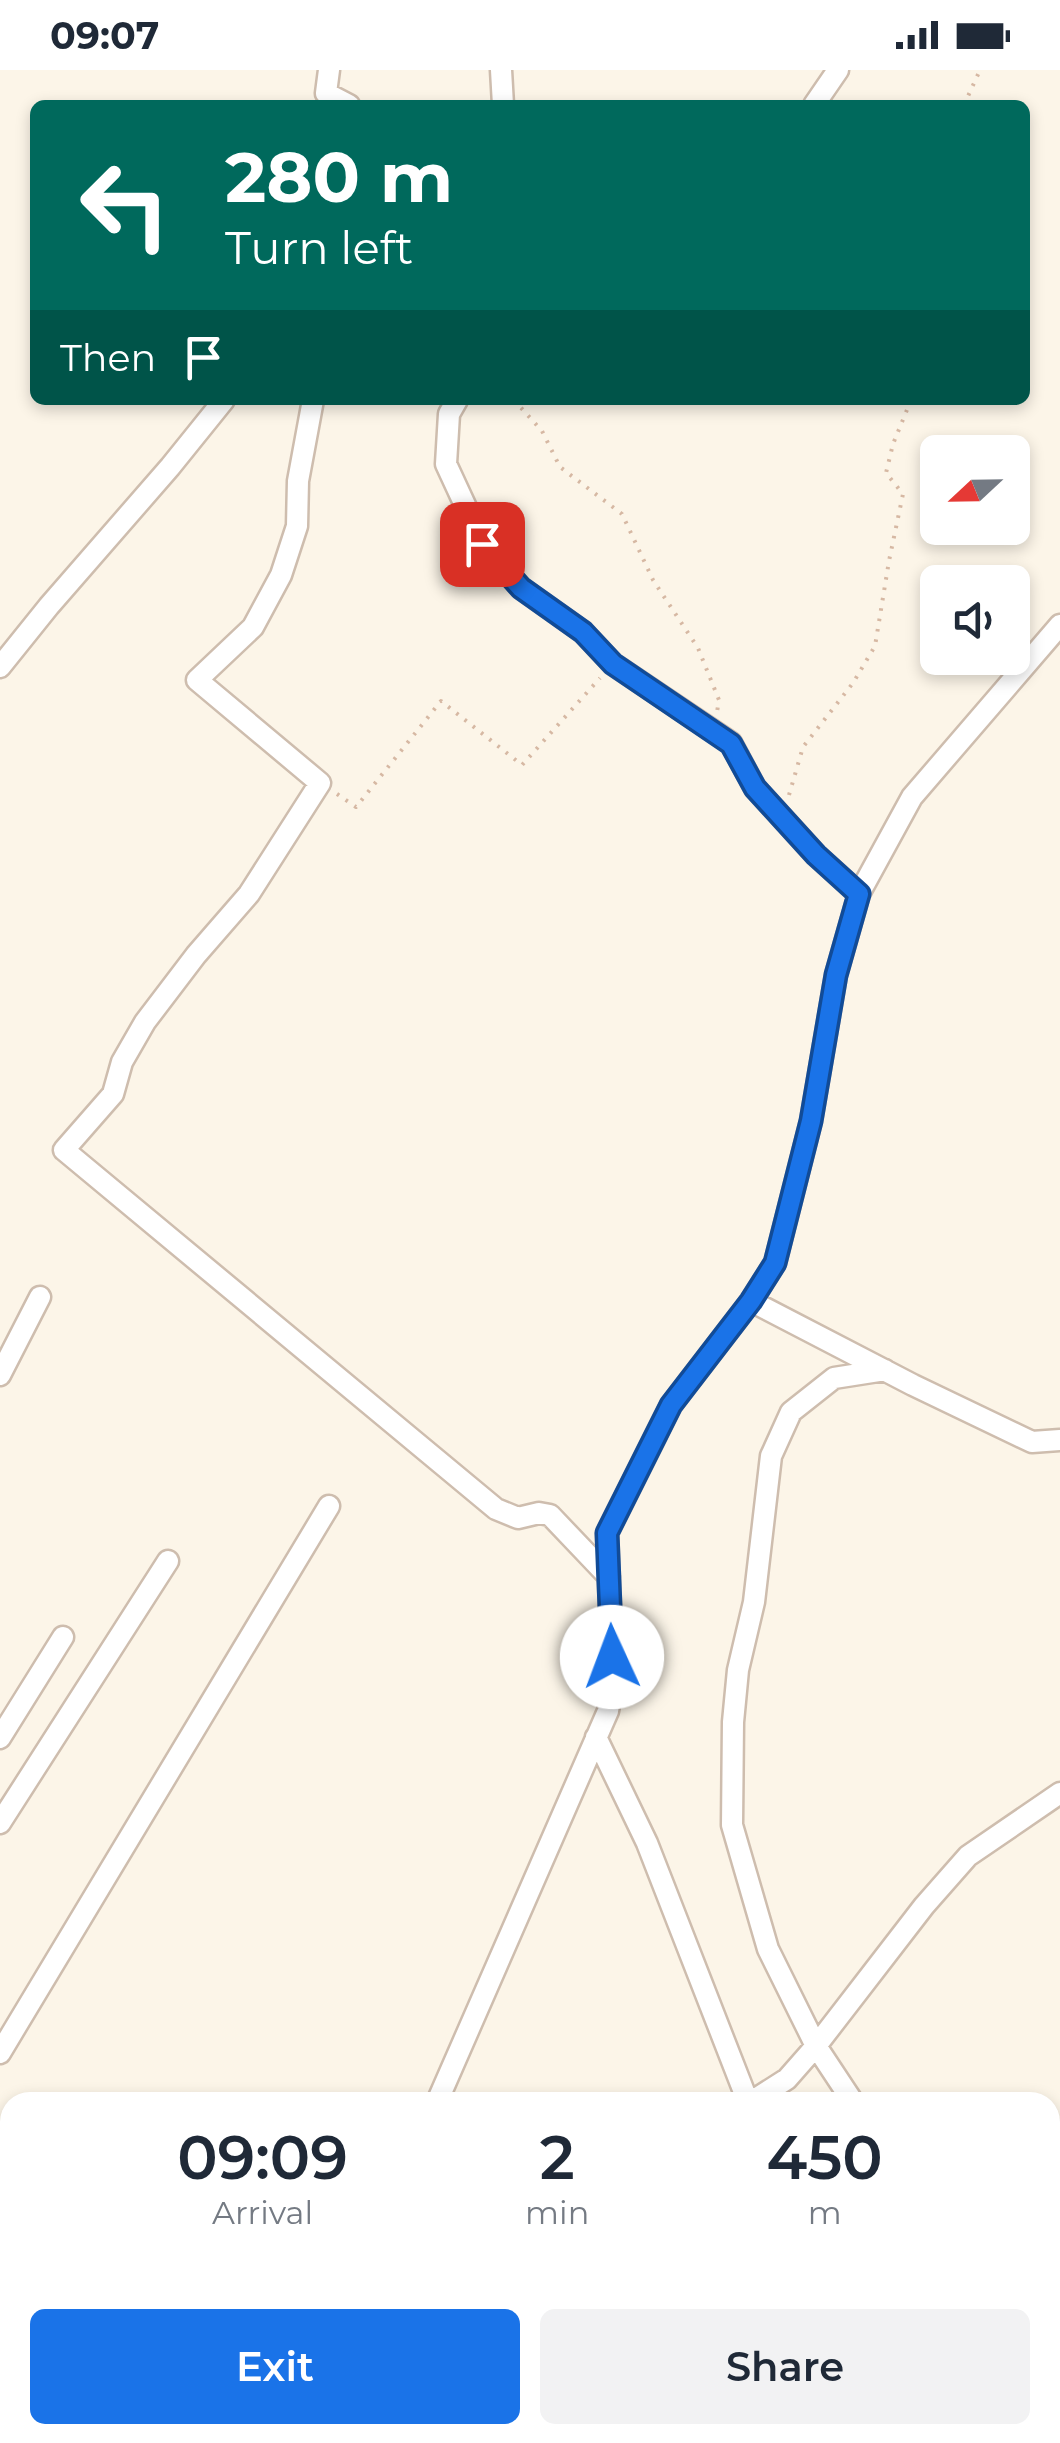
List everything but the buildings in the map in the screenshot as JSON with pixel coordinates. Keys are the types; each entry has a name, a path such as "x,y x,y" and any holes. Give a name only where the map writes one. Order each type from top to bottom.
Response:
{"street":[{"path":"330,70 326,92 340,100"},
{"path":"500,70 503,100"},
{"path":"817,100 838,70"},
{"path":"0,667 220,405"},
{"path":"312,405 298,481 296,526 281,575 252,627 197,680 320,782 250,894 145,1022 122,1062 113,1094 64,1150 496,1509 518,1518 539,1513 550,1515 608,1577"},
{"path":"454,405 449,414 446,464 482,544 521,588 583,632 613,664 731,744 755,788 816,855 859,894"},
{"path":"441,2092 608,1711 613,1682 607,1533 671,1405 751,1301 775,1263 811,1121 836,975 859,894 912,797 1060,625"},
{"path":"0,1375 40,1297"},
{"path":"751,1301 1032,1442 1060,1440"},
{"path":"846,2092 816,2046 768,1950 732,1825 733,1722 738,1670 754,1602 770,1456 791,1412 834,1378 885,1370"},
{"path":"0,2053 329,1506"},
{"path":"0,1823 168,1561"},
{"path":"0,1738 62,1638"},
{"path":"596,1737 647,1842 745,2092"},
{"path":"766,2092 787,2079 816,2046 912,1921 968,1856 1060,1793"}],"path":[{"path":"966,100 980,70"},
{"path":"519,405 542,431 560,467 622,514 653,580 698,648 719,700 714,732"},
{"path":"783,819 802,747 853,683 875,646 903,494 886,473 892,444 909,405"},
{"path":"320,782 356,807 441,701 522,765 613,664"}],"route":[{"path":"482,544 521,588 583,632 613,664 731,744 755,788 816,855 859,894 836,975 811,1121 775,1263 751,1301 671,1405 607,1533 612,1657"}]}
